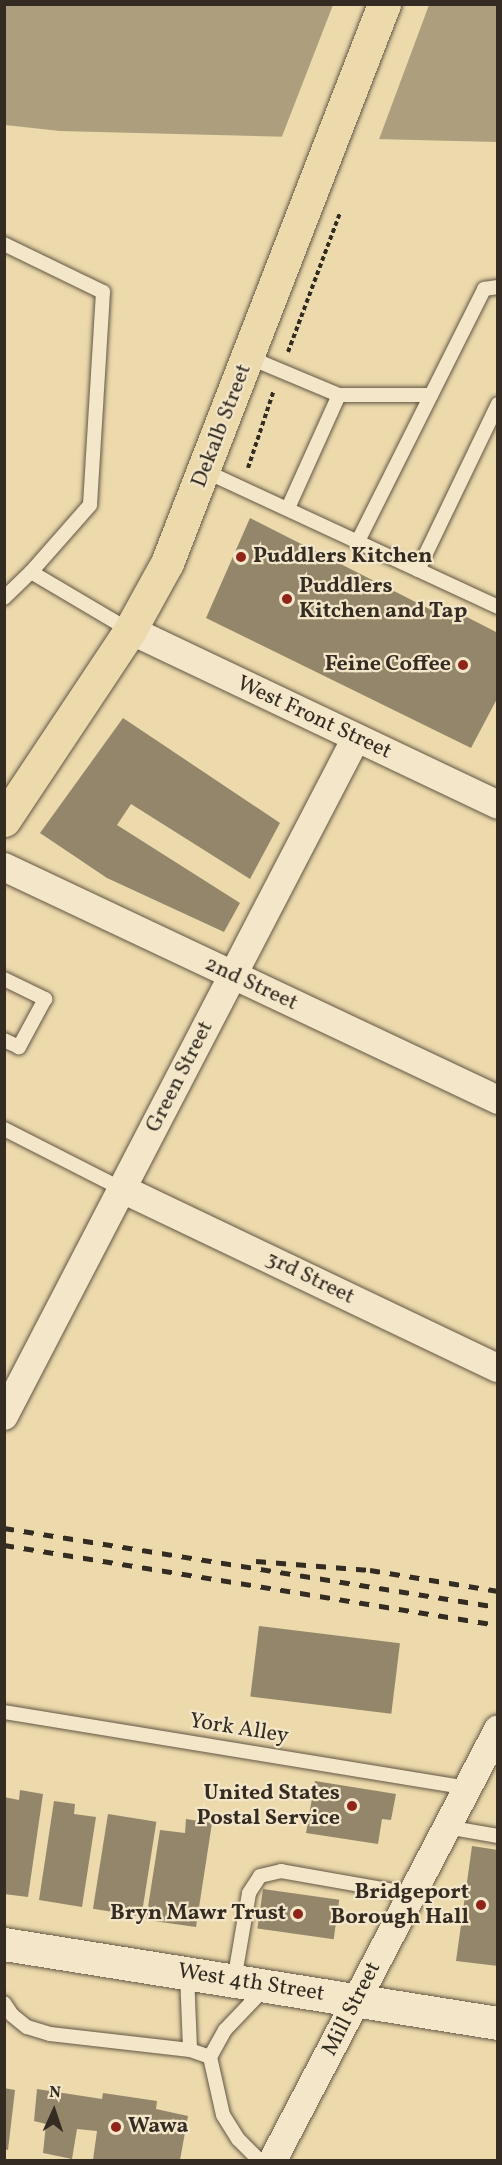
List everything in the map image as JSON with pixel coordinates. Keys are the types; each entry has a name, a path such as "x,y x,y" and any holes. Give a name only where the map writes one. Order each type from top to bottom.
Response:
{"highway":[{"name":"Dekalb Street","path":"4,820 130,630 166,563 205,471 384,4"}],"main road":[{"name":"West 4th Street","path":"4,1944 498,2023"}],"street":[{"name":"West Front Street","path":"130,630 498,805"},
{"name":"Green Street","path":"4,1416 356,738"},
{"name":"2nd Street","path":"4,867 498,1100"},
{"name":"3rd Street","path":"122,1189 498,1368"},
{"name":"Mill Street","path":"273,2160 467,1788 494,1742"}],"lane":[{"path":"4,244 103,292 90,505 31,572 4,598"},
{"path":"358,541 484,289 498,287"},
{"path":"249,353 339,395 431,395"},
{"path":"288,508 339,395"},
{"path":"418,570 498,404"},
{"path":"205,471 498,607"},
{"path":"31,572 130,630"},
{"path":"4,979 45,999 19,1047 4,1040"},
{"path":"4,1129 122,1189"},
{"name":"York Alley","path":"4,1712 467,1788"},
{"path":"447,1827 498,1836"},
{"path":"234,1981 249,1893 260,1876 280,1871 412,1894"},
{"path":"187,1974 190,2050"},
{"path":"259,2160 238,2139 223,2115 210,2057 225,2030 268,1986"},
{"path":"4,2002 12,2015 27,2027 50,2034 190,2050 210,2057"}],"shaded area":[{"path":"5,5 497,5 497,142 60,131 5,125"}],"pier":[{"path":"333,5 429,5 378,142 281,139"}],"building":[{"path":"250,518 451,620 457,612 498,633 498,697 471,748 206,618"},
{"path":"123,718 280,823 250,879 131,804 117,825 240,903 224,932 107,878 40,833"},
{"path":"259,1626 400,1643 391,1714 250,1696"},
{"name":"United States Postal Service","path":"315,1781 396,1794 391,1820 382,1819 378,1844 306,1833"},
{"path":"20,1790 43,1794 28,1897 4,1894 4,1797 19,1800"},
{"path":"54,1801 75,1804 74,1814 96,1817 82,1907 39,1900"},
{"path":"108,1814 156,1822 141,1916 93,1909"},
{"path":"186,1819 212,1823 196,1927 146,1920 160,1830 185,1833"},
{"name":"Bridgeport Borough Hall","path":"472,1846 498,1850 498,1966 456,1961"},
{"name":"Bryn Mawr Trust","path":"263,1889 339,1900 334,1939 257,1929"},
{"path":"4,2088 15,2090 8,2150 4,2149"},
{"name":"Wawa","path":"37,2089 102,2099 103,2093 157,2101 156,2109 188,2116 180,2160 93,2160 97,2131 77,2129 72,2159 43,2153 46,2124 34,2121"}],"railway":[{"path":"4,1528 498,1607"},
{"path":"4,1545 498,1625"},
{"path":"256,1561 370,1570 498,1591"}],"place":[{"name":"Puddlers Kitchen","path":"241,557"},
{"name":"Puddlers Kitchen and Tap","path":"287,599"},
{"name":"Feine Coffee","path":"463,665"},
{"name":"United States Postal Service","path":"352,1806"},
{"name":"Bridgeport Borough Hall","path":"481,1905"},
{"name":"Bryn Mawr Trust","path":"298,1914"},
{"name":"Wawa","path":"116,2127"}]}
